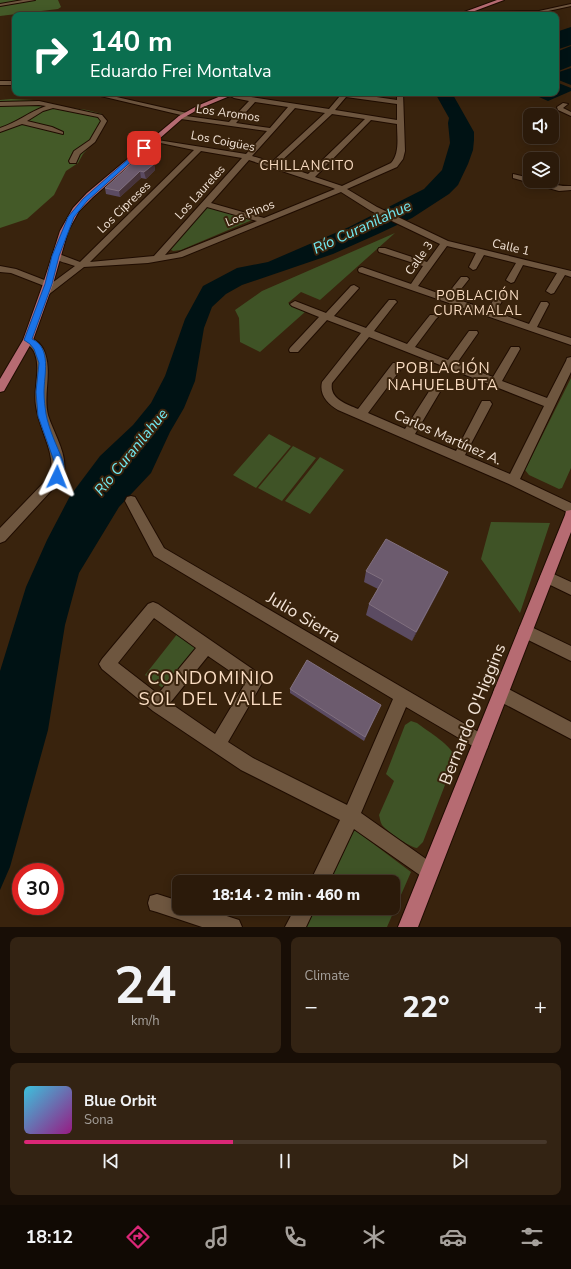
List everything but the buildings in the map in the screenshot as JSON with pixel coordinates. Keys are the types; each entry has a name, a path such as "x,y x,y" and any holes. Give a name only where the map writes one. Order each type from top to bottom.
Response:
{"main road":[{"path":"466,12 502,0"},
{"path":"0,388 28,340 47,288 67,225 80,205 153,140 183,116 224,96"},
{"name":"Bernardo O'Higgins","path":"408,927 571,515"}],"street":[{"path":"0,5 33,0"},
{"path":"466,12 539,12 571,6"},
{"path":"0,83 12,83"},
{"name":"Los Aromos","path":"103,96 183,116 271,130"},
{"path":"241,96 254,100 400,122"},
{"path":"273,165 330,111 343,96"},
{"path":"359,96 400,102"},
{"name":"Los Pinos","path":"82,265 179,255 342,189 394,165 399,159 401,151 400,96"},
{"path":"231,124 254,100"},
{"path":"0,104 32,103 100,116 104,121 92,141 78,153 73,161"},
{"path":"565,104 560,107 561,110 571,114"},
{"path":"0,130 22,122 41,110 54,106"},
{"name":"Los Laureles","path":"157,258 293,106"},
{"path":"310,177 370,117"},
{"path":"22,122 50,128 61,133"},
{"name":"Los Coigües","path":"153,140 248,157 310,177 342,189 374,209 444,244"},
{"name":"Los Cipreses","path":"82,265 200,148"},
{"path":"516,176 523,178"},
{"path":"556,188 571,188"},
{"path":"206,204 264,220"},
{"path":"400,231 444,244"},
{"name":"Calle 1","path":"444,244 567,273"},
{"name":"Calle 3","path":"412,288 444,244"},
{"path":"382,250 428,265"},
{"path":"473,266 482,253"},
{"path":"56,256 82,265"},
{"path":"511,280 521,262"},
{"path":"0,269 14,271 47,288 82,265"},
{"path":"362,270 571,342"},
{"path":"551,291 567,273"},
{"path":"448,300 464,279"},
{"path":"294,350 354,288"},
{"path":"489,314 503,292"},
{"path":"366,332 392,302"},
{"path":"295,304 551,404"},
{"path":"532,328 544,304"},
{"path":"409,348 433,317"},
{"name":"Carlos Martínez A.","path":"366,332 325,386 327,392 335,403 407,436 513,481 571,509"},
{"path":"451,364 473,333"},
{"path":"0,537 57,477 59,468 41,410 40,392 43,363 38,349 33,342 28,340"},
{"path":"496,382 515,349"},
{"path":"513,481 571,361"},
{"path":"361,414 397,366"},
{"path":"407,436 439,385"},
{"path":"458,458 486,404"},
{"name":"Julio Sierra","path":"131,501 159,552 481,743"},
{"path":"547,577 571,589"},
{"path":"217,745 256,680 153,609 107,664 159,705 217,745 247,764 351,816 430,872"},
{"path":"525,631 571,654"},
{"path":"159,705 207,646"},
{"path":"501,693 571,731"},
{"path":"322,875 351,816 402,697"},
{"path":"157,903 232,927"},
{"path":"295,927 302,915"}],"green space":[{"path":"0,0 58,0 61,7 58,9 33,12 12,12 12,15 0,16"},
{"path":"0,100 34,100 64,107 87,110 102,114 105,121 93,143 83,154 78,163 66,171 54,195 27,219 0,228"},
{"path":"208,206 247,217 252,220 181,250 173,251 170,249"},
{"path":"395,233 320,300 301,292 288,303 305,312 260,352 240,342 239,318 235,310 262,291"},
{"path":"571,378 571,468 562,488 559,489 529,475 525,470"},
{"path":"269,434 291,446 256,488 233,475"},
{"path":"293,446 316,458 282,501 258,488"},
{"path":"320,457 344,470 310,514 285,501"},
{"path":"491,522 550,523 520,613 481,559"},
{"path":"178,633 200,649 168,692 145,675"},
{"path":"411,721 417,723 445,744 450,749 455,759 423,842 417,848 393,835 381,824 379,815 394,781 386,774 405,725"},
{"path":"351,827 411,872 400,897 400,875 328,875"},
{"path":"309,915 392,915 387,927 303,927"}],"water":[{"path":"571,27 571,45 559,49 559,31"},
{"path":"571,46 571,66 559,71 559,51"},
{"path":"571,68 571,85 559,80 559,72"},
{"path":"559,83 571,88 571,91 548,101 537,96 559,96"},
{"name":"Río Curanilahue","path":"437,96 454,96 474,132 473,150 468,164 458,185 449,194 412,218 333,254 242,285 226,294 212,307 204,328 195,381 184,408 170,432 151,473 119,507 79,573 65,625 48,730 10,867 0,890 0,671 26,587 47,540 70,496 100,456 133,425 151,403 165,376 185,319 203,286 237,268 268,262 349,227 424,189 442,170 450,143 449,118"}],"district":[{"name":"CHILLANCITO","path":"307,165"},
{"name":"POBLACIÓN CURAMALAL","path":"478,302"},
{"name":"POBLACIÓN NAHUELBUTA","path":"443,376"},
{"name":"CONDOMINIO SOL DEL VALLE","path":"211,688"}],"route":[{"path":"57,477 59,468 58,461 42,416 40,404 43,363 38,349 33,342 28,340 48,284 56,256 71,217 85,200 144,148"}]}
